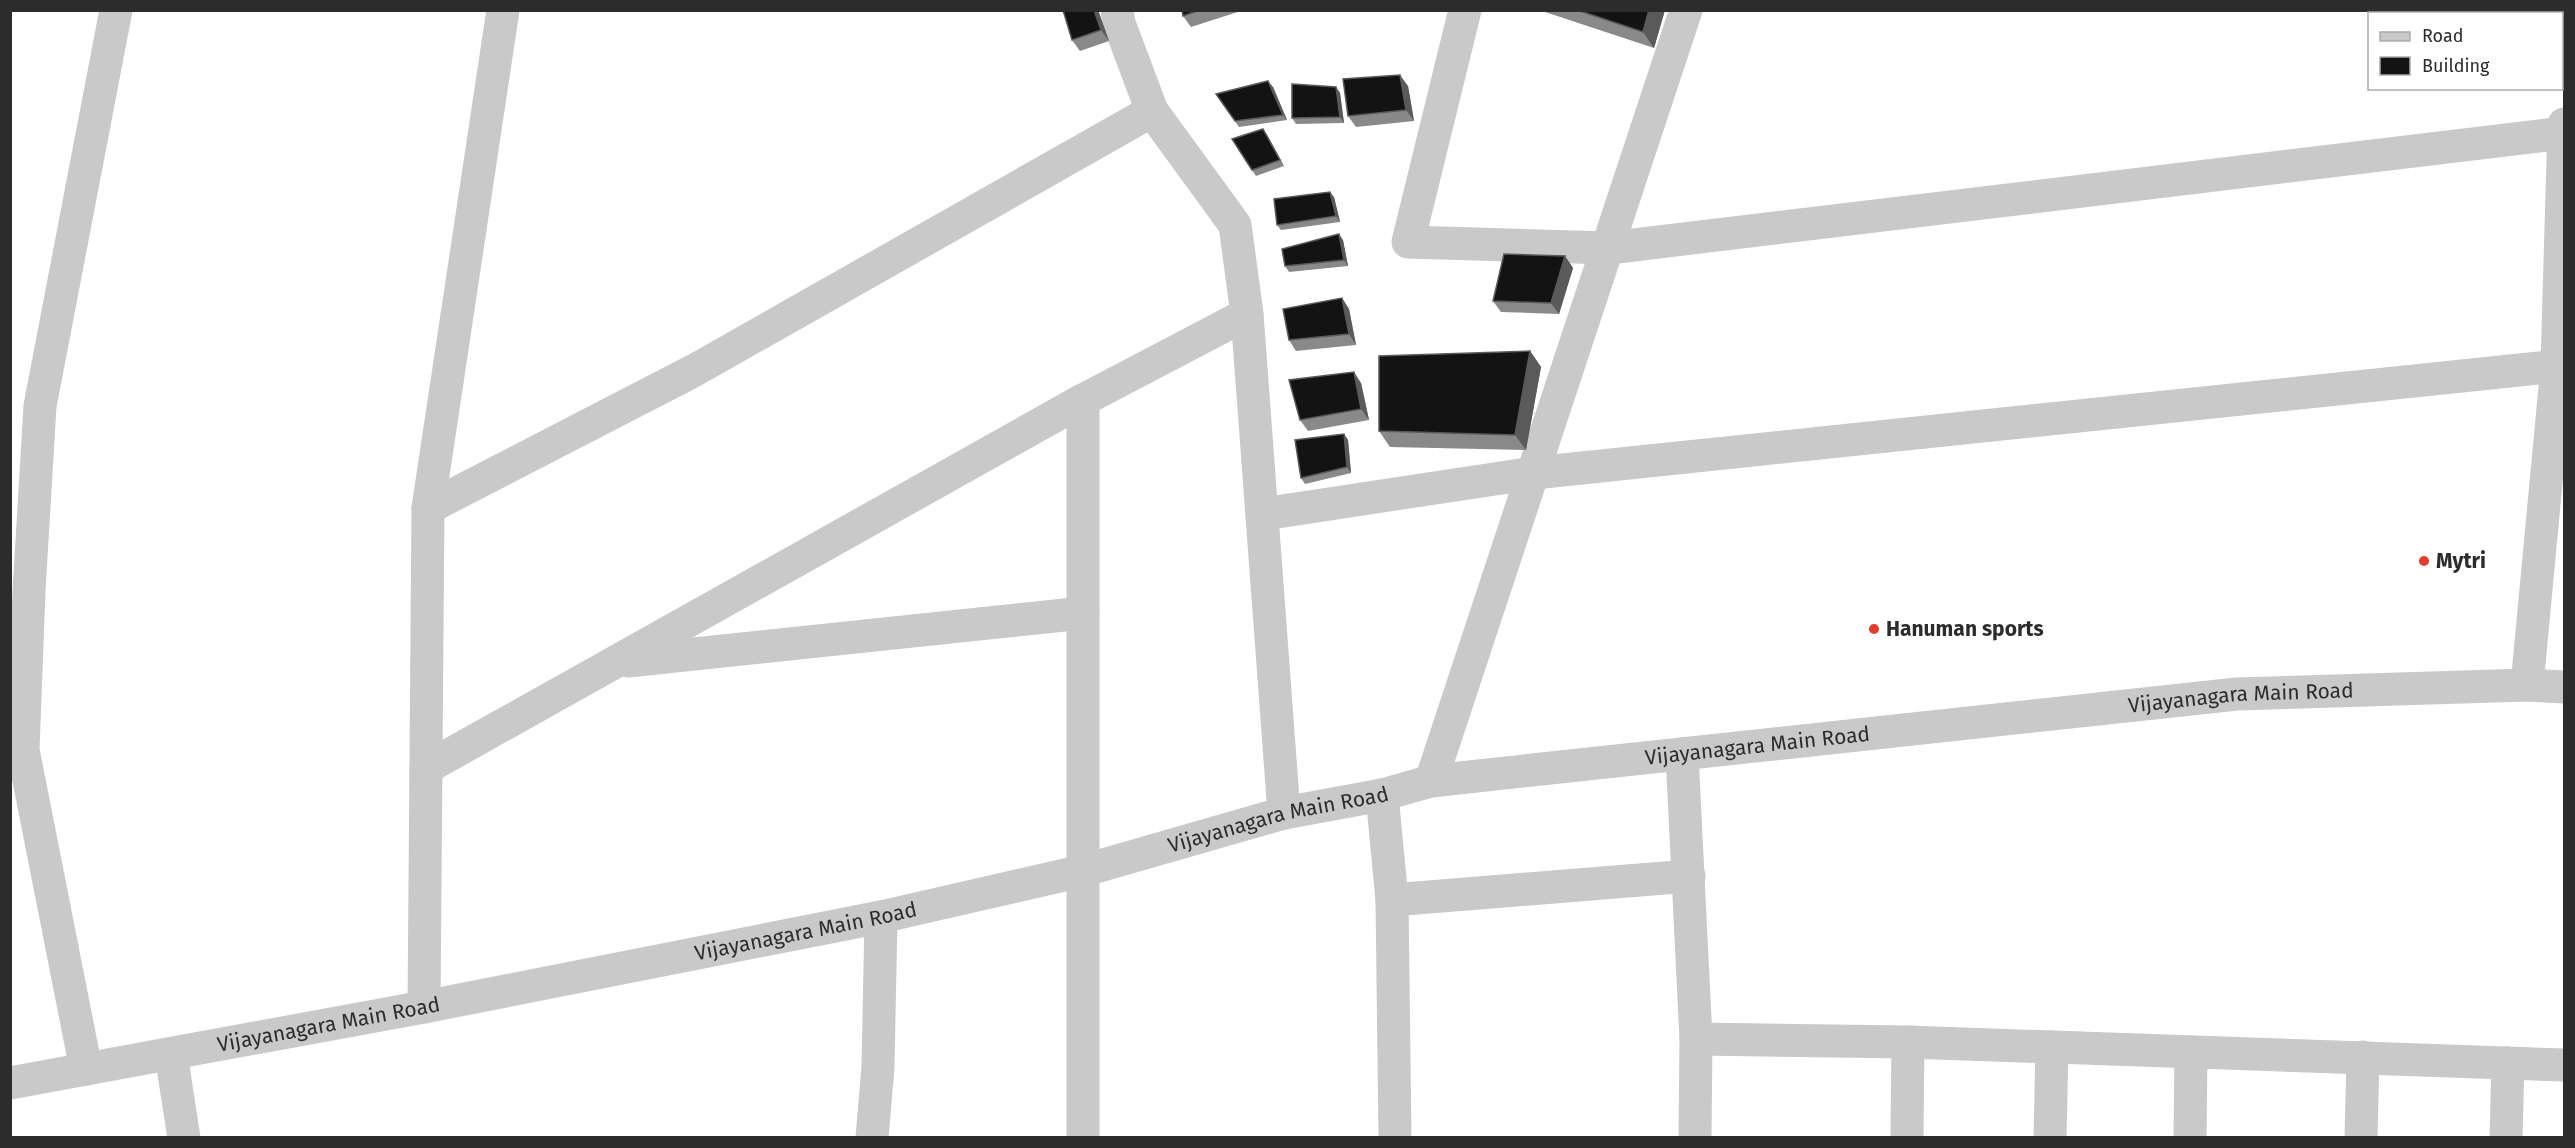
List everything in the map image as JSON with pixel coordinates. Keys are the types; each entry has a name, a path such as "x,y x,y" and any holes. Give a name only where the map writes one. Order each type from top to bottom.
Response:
{"street":[{"path":"86,1069 23,750 40,406 116,10"},
{"path":"424,1008 428,508 503,10"},
{"path":"1117,10 1119,23 1152,111 1235,225 1247,314 1284,813"},
{"path":"1465,10 1407,242 1609,248 2564,128 2557,366 2527,685"},
{"path":"1431,781 1686,10"},
{"path":"428,508 695,370 1152,111"},
{"path":"426,768 1083,400 1247,314"},
{"path":"1263,514 1534,473 2557,366"},
{"path":"1083,400 1083,1137"},
{"path":"615,662 1083,613"},
{"name":"Vijayanagara Main Road","path":"10,1083 424,1008 881,917 1082,871 1284,813 1382,795 1431,781 2237,694 2527,685 2565,687"},
{"path":"1682,754 1696,1039 1695,1137"},
{"path":"1382,795 1392,900 1395,1137"},
{"path":"1392,900 1689,876"},
{"path":"872,1137 878,1067 881,917"},
{"path":"1696,1039 1908,1042 2565,1065"},
{"path":"1907,1137 1908,1042"},
{"path":"2050,1137 2052,1047"},
{"path":"2190,1137 2191,1052"},
{"path":"171,1054 184,1137"},
{"path":"2361,1137 2363,1057"},
{"path":"2506,1137 2508,1062"}],"building":[{"path":"1063,10 1094,10 1101,30 1072,40"},
{"path":"1182,10 1200,10 1183,16"},
{"path":"1577,10 1649,10 1643,32"},
{"path":"1400,75 1406,110 1348,116 1343,79"},
{"path":"1268,81 1283,115 1235,121 1216,94"},
{"path":"1292,84 1336,87 1340,117 1292,118"},
{"path":"1263,129 1280,160 1252,170 1232,139"},
{"path":"1330,192 1336,216 1277,225 1274,199"},
{"path":"1339,234 1344,260 1285,266 1282,249"},
{"path":"1504,254 1565,256 1551,303 1493,301"},
{"path":"1342,298 1349,334 1289,340 1283,309"},
{"path":"1530,351 1515,435 1379,431 1379,356"},
{"path":"1354,372 1361,409 1300,420 1289,380"},
{"path":"1344,434 1347,467 1301,478 1295,440"}],"place":[{"name":"Mytri","path":"2424,561"},
{"name":"Hanuman sports","path":"1874,629"}]}
